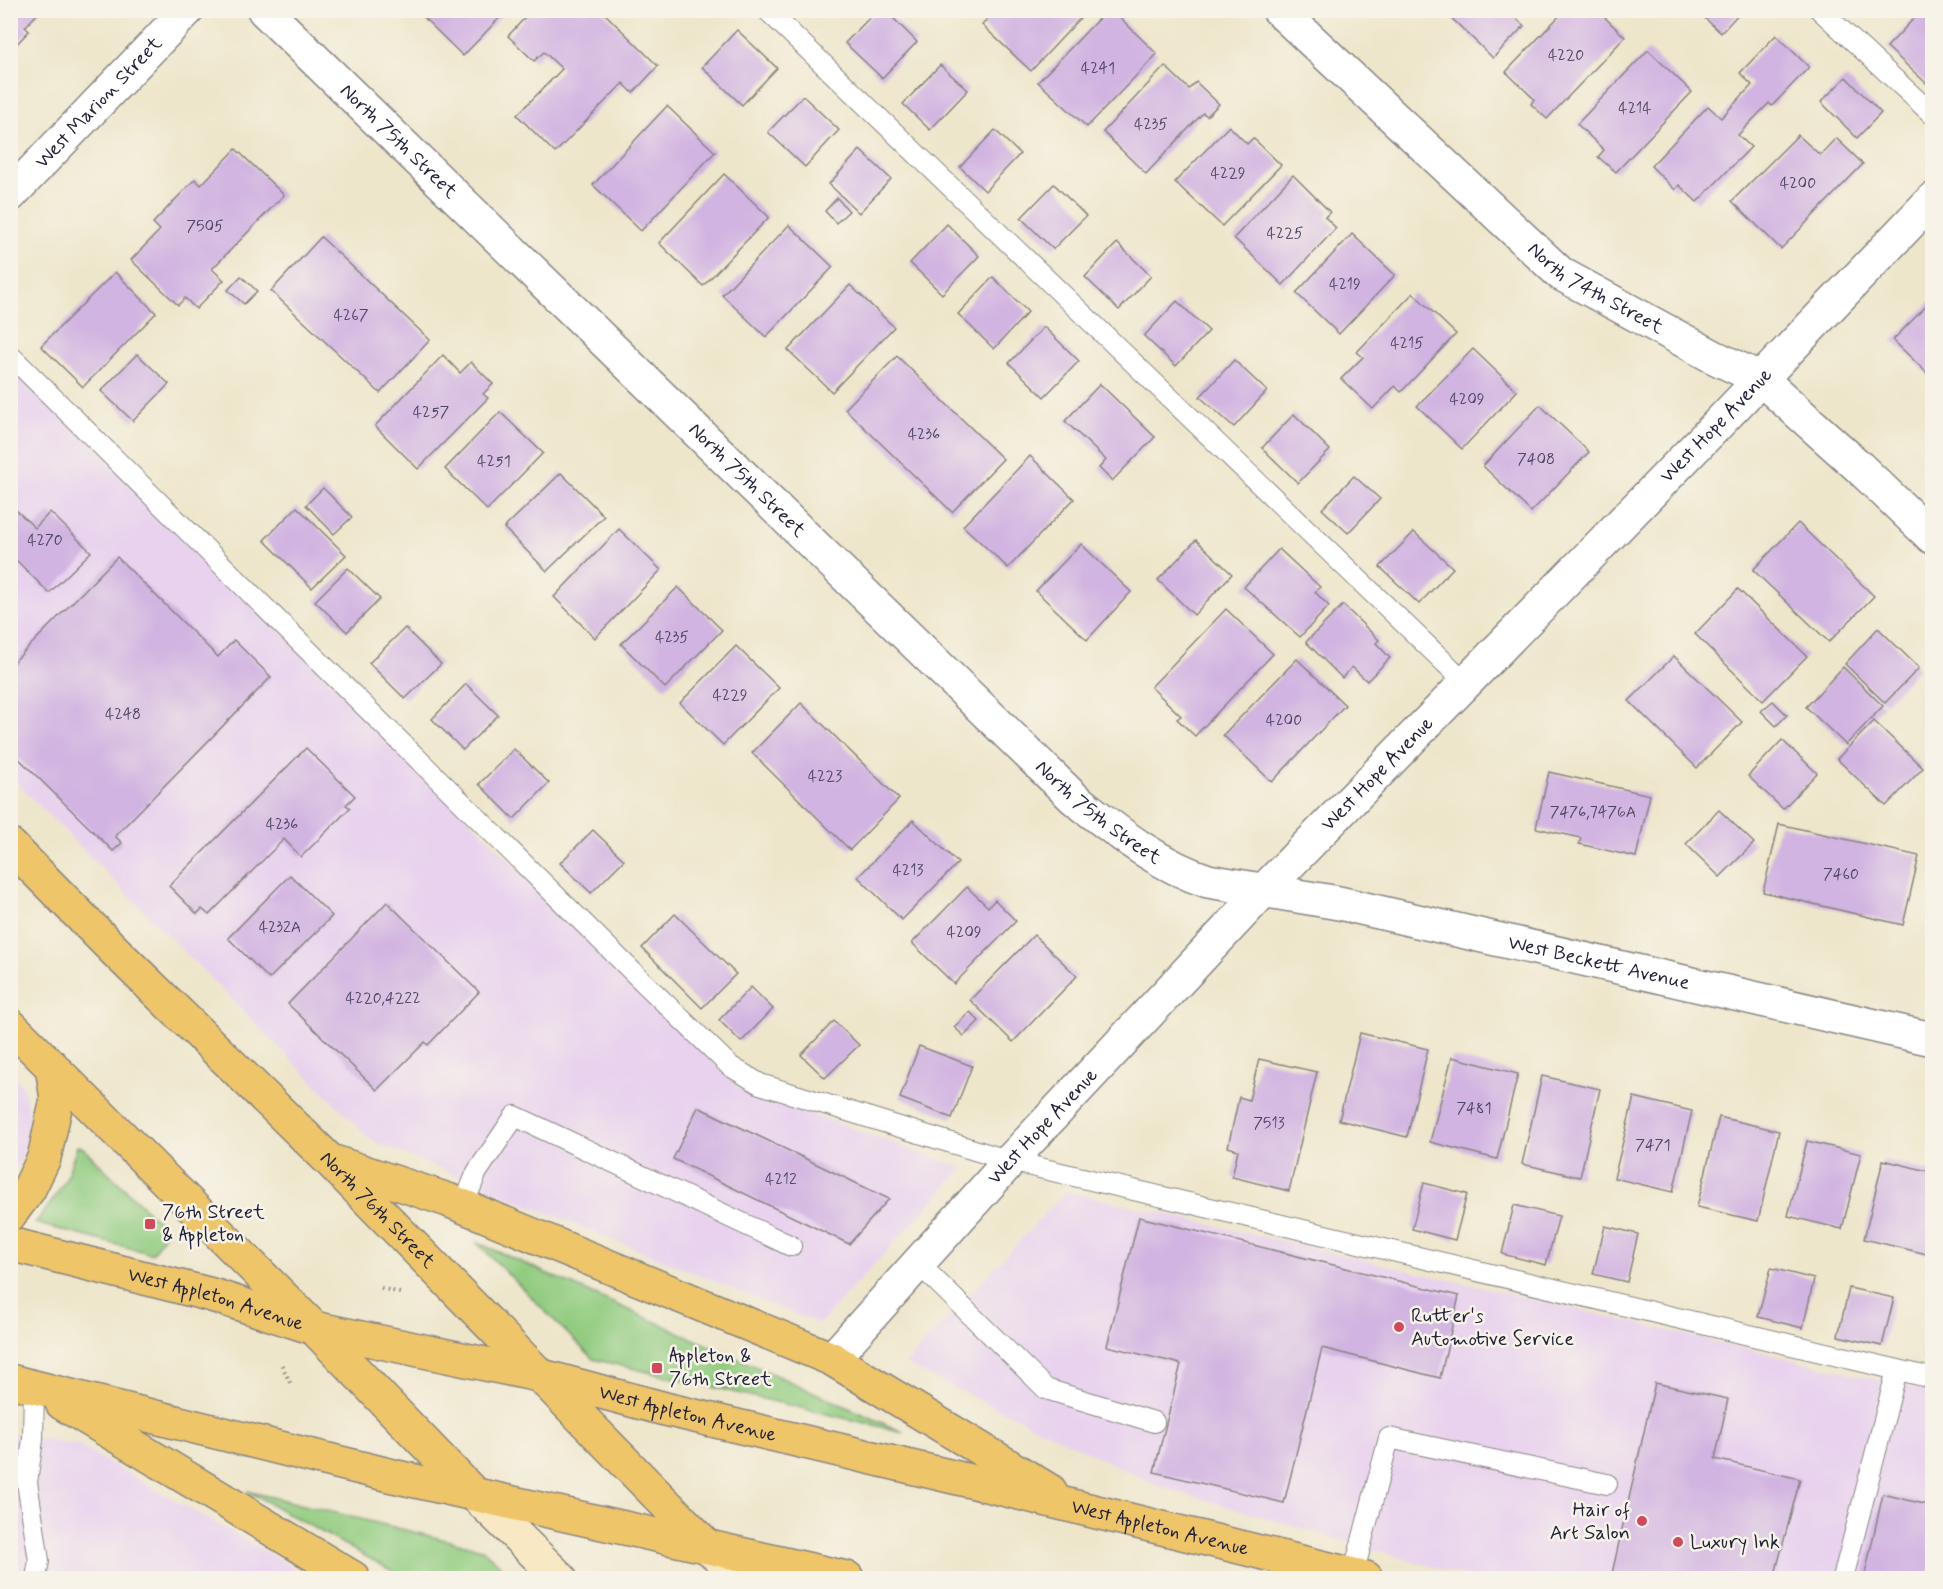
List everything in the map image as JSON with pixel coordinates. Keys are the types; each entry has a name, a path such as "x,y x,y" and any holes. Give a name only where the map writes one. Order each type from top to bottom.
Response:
{"main road":[{"name":"North 76th Street","path":"10,845 328,1160 741,1578"},
{"path":"10,1024 314,1328 473,1493 560,1578"},
{"path":"10,1214 28,1189 44,1158 57,1099 52,1066"},
{"path":"328,1160 463,1206 832,1359 1078,1508"},
{"name":"West Appleton Avenue","path":"10,1244 212,1295 314,1328 538,1375 665,1409 1359,1577"},
{"path":"22,1384 393,1476 847,1578"},
{"path":"22,1384 354,1578"}],"street":[{"name":"West Marion Street","path":"10,195 187,10"},
{"name":"North 75th Street","path":"264,10 1074,798 1134,845 1188,875 1208,881 1264,890"},
{"name":"North 74th Street","path":"1279,10 1561,274 1713,357 1761,379 1859,467 1932,537"},
{"name":"West Hope Avenue","path":"832,1359 1010,1161 1264,890 1932,200"},
{"name":"West Beckett Avenue","path":"1264,890 1339,903 1932,1039"}],"lane":[{"path":"767,10 1466,683"},
{"path":"1820,10 1932,114"},
{"path":"10,355 636,975 730,1066 760,1084 1010,1161 1932,1378"},
{"path":"463,1206 477,1172 515,1116 791,1246"},
{"path":"918,1263 1046,1389 1154,1422"},
{"path":"1843,1578 1898,1370"},
{"path":"22,1384 33,1439 27,1482 39,1561 36,1578"},
{"path":"1359,1577 1389,1438 1607,1485"}],"path":[{"path":"282,1365 291,1385"}],"shaded area":[{"path":"10,362 739,1088 963,1168 819,1324 372,1141 11,777"},
{"path":"10,1070 22,1085 32,1124 21,1162 11,1173"},
{"path":"1066,1191 1932,1392 1932,1578 1471,1578 1158,1486 905,1364"},
{"path":"10,1433 77,1445 312,1578 11,1578"}],"green space":[{"path":"77,1146 82,1147 167,1230 152,1254 35,1223 66,1179"},
{"path":"476,1242 903,1432 593,1359"},
{"path":"247,1491 482,1549 515,1578 405,1578"}],"building":[{"path":"10,10 41,10 25,27 29,31 10,51"},
{"path":"416,10 507,10 463,56"},
{"path":"532,10 601,10 658,66 633,93 623,83 555,153 517,115 562,69 544,52 534,61 508,36"},
{"path":"877,10 885,10 917,42 882,78 845,43"},
{"path":"995,10 1088,10 1031,71 982,25"},
{"path":"1107,10 1112,10 1157,54 1087,127 1038,82"},
{"path":"1443,10 1508,10 1524,26 1493,58"},
{"path":"1565,10 1597,10 1625,37 1547,119 1531,104 1534,99 1506,72"},
{"path":"1696,10 1742,10 1721,33"},
{"path":"1919,13 1932,25 1932,76 1926,83 1887,47"},
{"path":"737,30 777,68 742,105 702,67"},
{"path":"1776,35 1809,67 1772,106 1769,103 1738,135 1751,147 1697,202 1679,185 1675,190 1651,166 1708,106 1721,118 1752,85 1740,73"},
{"path":"1648,50 1692,92 1616,172 1598,157 1604,150 1577,124"},
{"path":"940,65 968,90 930,130 903,104"},
{"path":"1165,66 1189,89 1196,82 1219,104 1207,116 1203,113 1146,174 1103,132"},
{"path":"1846,77 1881,113 1857,138 1821,102"},
{"path":"803,96 839,130 805,167 768,132"},
{"path":"667,106 715,152 641,231 593,185"},
{"path":"1229,126 1247,144 1253,138 1281,165 1222,226 1175,182"},
{"path":"995,130 1020,154 985,191 960,167"},
{"path":"1798,135 1820,155 1836,138 1863,164 1781,249 1732,201"},
{"path":"236,149 284,195 212,269 224,280 196,309 185,298 178,305 131,260 160,230 153,223 195,179 201,185"},
{"path":"860,150 891,179 859,213 829,184"},
{"path":"724,174 769,217 703,286 659,243"},
{"path":"1293,175 1330,212 1325,217 1336,228 1283,285 1234,238"},
{"path":"1054,184 1086,216 1053,249 1021,218"},
{"path":"837,198 849,211 836,223 825,211"},
{"path":"947,224 979,256 942,294 910,263"},
{"path":"789,225 833,267 766,337 722,295"},
{"path":"1352,234 1395,275 1339,334 1296,293"},
{"path":"321,237 430,340 380,393 271,291"},
{"path":"1117,243 1151,276 1119,310 1085,277"},
{"path":"115,272 156,313 83,387 41,346"},
{"path":"241,276 257,291 244,304 228,290"},
{"path":"993,277 1028,312 994,349 958,314"},
{"path":"850,285 894,327 832,392 788,350"},
{"path":"1413,293 1456,334 1401,392 1395,386 1373,409 1341,379 1363,357 1357,352"},
{"path":"1932,300 1932,378 1893,340"},
{"path":"1177,301 1209,331 1176,366 1144,336"},
{"path":"1044,327 1079,361 1044,397 1009,363"},
{"path":"1473,349 1517,391 1462,449 1417,406"},
{"path":"137,354 169,384 133,421 101,391"},
{"path":"443,355 460,373 471,362 493,384 483,394 488,398 418,469 375,426"},
{"path":"897,356 1003,459 952,512 845,409"},
{"path":"1234,360 1267,391 1234,427 1200,397"},
{"path":"1100,384 1155,437 1112,481 1099,468 1106,460 1065,421"},
{"path":"1540,405 1589,452 1531,512 1483,466"},
{"path":"500,412 543,453 487,510 445,469"},
{"path":"1294,414 1330,450 1298,483 1262,448"},
{"path":"1030,456 1074,499 1008,568 963,526"},
{"path":"561,473 604,516 547,571 504,528"},
{"path":"1354,476 1380,499 1348,533 1322,509"},
{"path":"323,488 352,517 334,534 306,505"},
{"path":"297,507 346,555 312,588 264,540"},
{"path":"15,509 35,528 50,512 91,552 49,593 10,554 10,514"},
{"path":"1798,523 1874,596 1829,642 1753,570"},
{"path":"619,529 661,570 595,638 554,597"},
{"path":"1414,532 1453,568 1419,604 1380,567"},
{"path":"1196,540 1232,574 1194,615 1158,580"},
{"path":"1081,544 1131,592 1087,640 1036,591"},
{"path":"1279,549 1320,587 1315,592 1329,606 1300,637 1244,587"},
{"path":"117,557 218,657 234,640 271,677 115,836 122,843 113,851 10,750 10,666"},
{"path":"348,568 380,599 347,632 315,601"},
{"path":"678,587 722,630 665,688 621,644"},
{"path":"1738,589 1807,656 1763,701 1695,634"},
{"path":"1343,605 1379,640 1376,643 1390,658 1367,681 1352,667 1342,678 1306,642"},
{"path":"1226,609 1273,654 1195,736 1177,719 1181,716 1151,687"},
{"path":"405,628 441,664 405,699 369,663"},
{"path":"1878,628 1919,668 1885,703 1845,664"},
{"path":"736,646 779,688 723,745 680,703"},
{"path":"1674,656 1742,722 1697,768 1629,701"},
{"path":"1297,659 1345,705 1272,782 1223,735"},
{"path":"1843,667 1883,706 1846,745 1806,707"},
{"path":"466,684 498,715 463,750 432,719"},
{"path":"1773,701 1787,715 1776,726 1761,711"},
{"path":"801,703 899,799 850,850 752,753"},
{"path":"1874,721 1923,768 1886,806 1837,759"},
{"path":"1782,740 1817,773 1783,809 1748,776"},
{"path":"306,748 355,796 346,805 350,808 301,857 284,839 209,915 202,909 197,914 169,886"},
{"path":"514,749 549,783 514,819 479,784"},
{"path":"1549,772 1650,795 1636,857 1579,844 1581,838 1536,828"},
{"path":"1719,810 1754,843 1720,877 1686,844"},
{"path":"913,820 958,863 902,920 858,877"},
{"path":"1779,824 1919,856 1903,925 1763,892"},
{"path":"593,830 624,860 591,893 560,863"},
{"path":"290,875 332,916 269,979 228,938"},
{"path":"967,887 988,907 995,900 1016,921 954,984 912,943"},
{"path":"387,902 479,992 428,1045 425,1042 377,1090 288,1004"},
{"path":"675,914 736,974 702,1008 642,948"},
{"path":"1034,935 1077,976 1013,1042 970,1000"},
{"path":"751,987 773,1009 741,1042 719,1020"},
{"path":"970,1012 979,1021 964,1036 954,1027"},
{"path":"834,1021 859,1045 825,1078 801,1055"},
{"path":"1360,1033 1428,1049 1407,1137 1339,1120"},
{"path":"919,1046 972,1066 952,1118 900,1098"},
{"path":"1452,1057 1518,1074 1497,1159 1430,1142"},
{"path":"1259,1059 1317,1072 1289,1191 1232,1177 1238,1150 1228,1147 1239,1097 1249,1100"},
{"path":"1542,1076 1600,1089 1580,1177 1522,1164"},
{"path":"1634,1097 1692,1111 1673,1192 1614,1178"},
{"path":"698,1107 889,1199 849,1244 673,1159"},
{"path":"1719,1117 1779,1131 1758,1221 1697,1207"},
{"path":"1807,1141 1861,1154 1842,1229 1788,1216"},
{"path":"1883,1160 1932,1172 1932,1228 1927,1254 1864,1239"},
{"path":"1424,1183 1467,1194 1455,1240 1412,1229"},
{"path":"1514,1205 1559,1216 1546,1265 1502,1254"},
{"path":"1139,1217 1459,1296 1440,1378 1322,1348 1284,1503 1154,1472 1181,1364 1107,1346"},
{"path":"1605,1226 1638,1234 1627,1282 1593,1274"},
{"path":"1771,1268 1814,1279 1803,1328 1758,1317"},
{"path":"1849,1288 1894,1298 1882,1346 1838,1336"},
{"path":"1932,1336 1932,1357 1927,1356"},
{"path":"1655,1383 1728,1399 1715,1459 1800,1479 1774,1578 1611,1578"},
{"path":"1883,1494 1932,1506 1932,1578 1864,1578"}],"place":[{"name":"76th Street & Appleton","path":"150,1224"},
{"name":"Rutter's Automotive Service","path":"1399,1327"},
{"name":"Appleton & 76th Street","path":"657,1368"},
{"name":"Hair of Art Salon","path":"1642,1521"},
{"name":"Luxury Ink","path":"1678,1542"}]}
